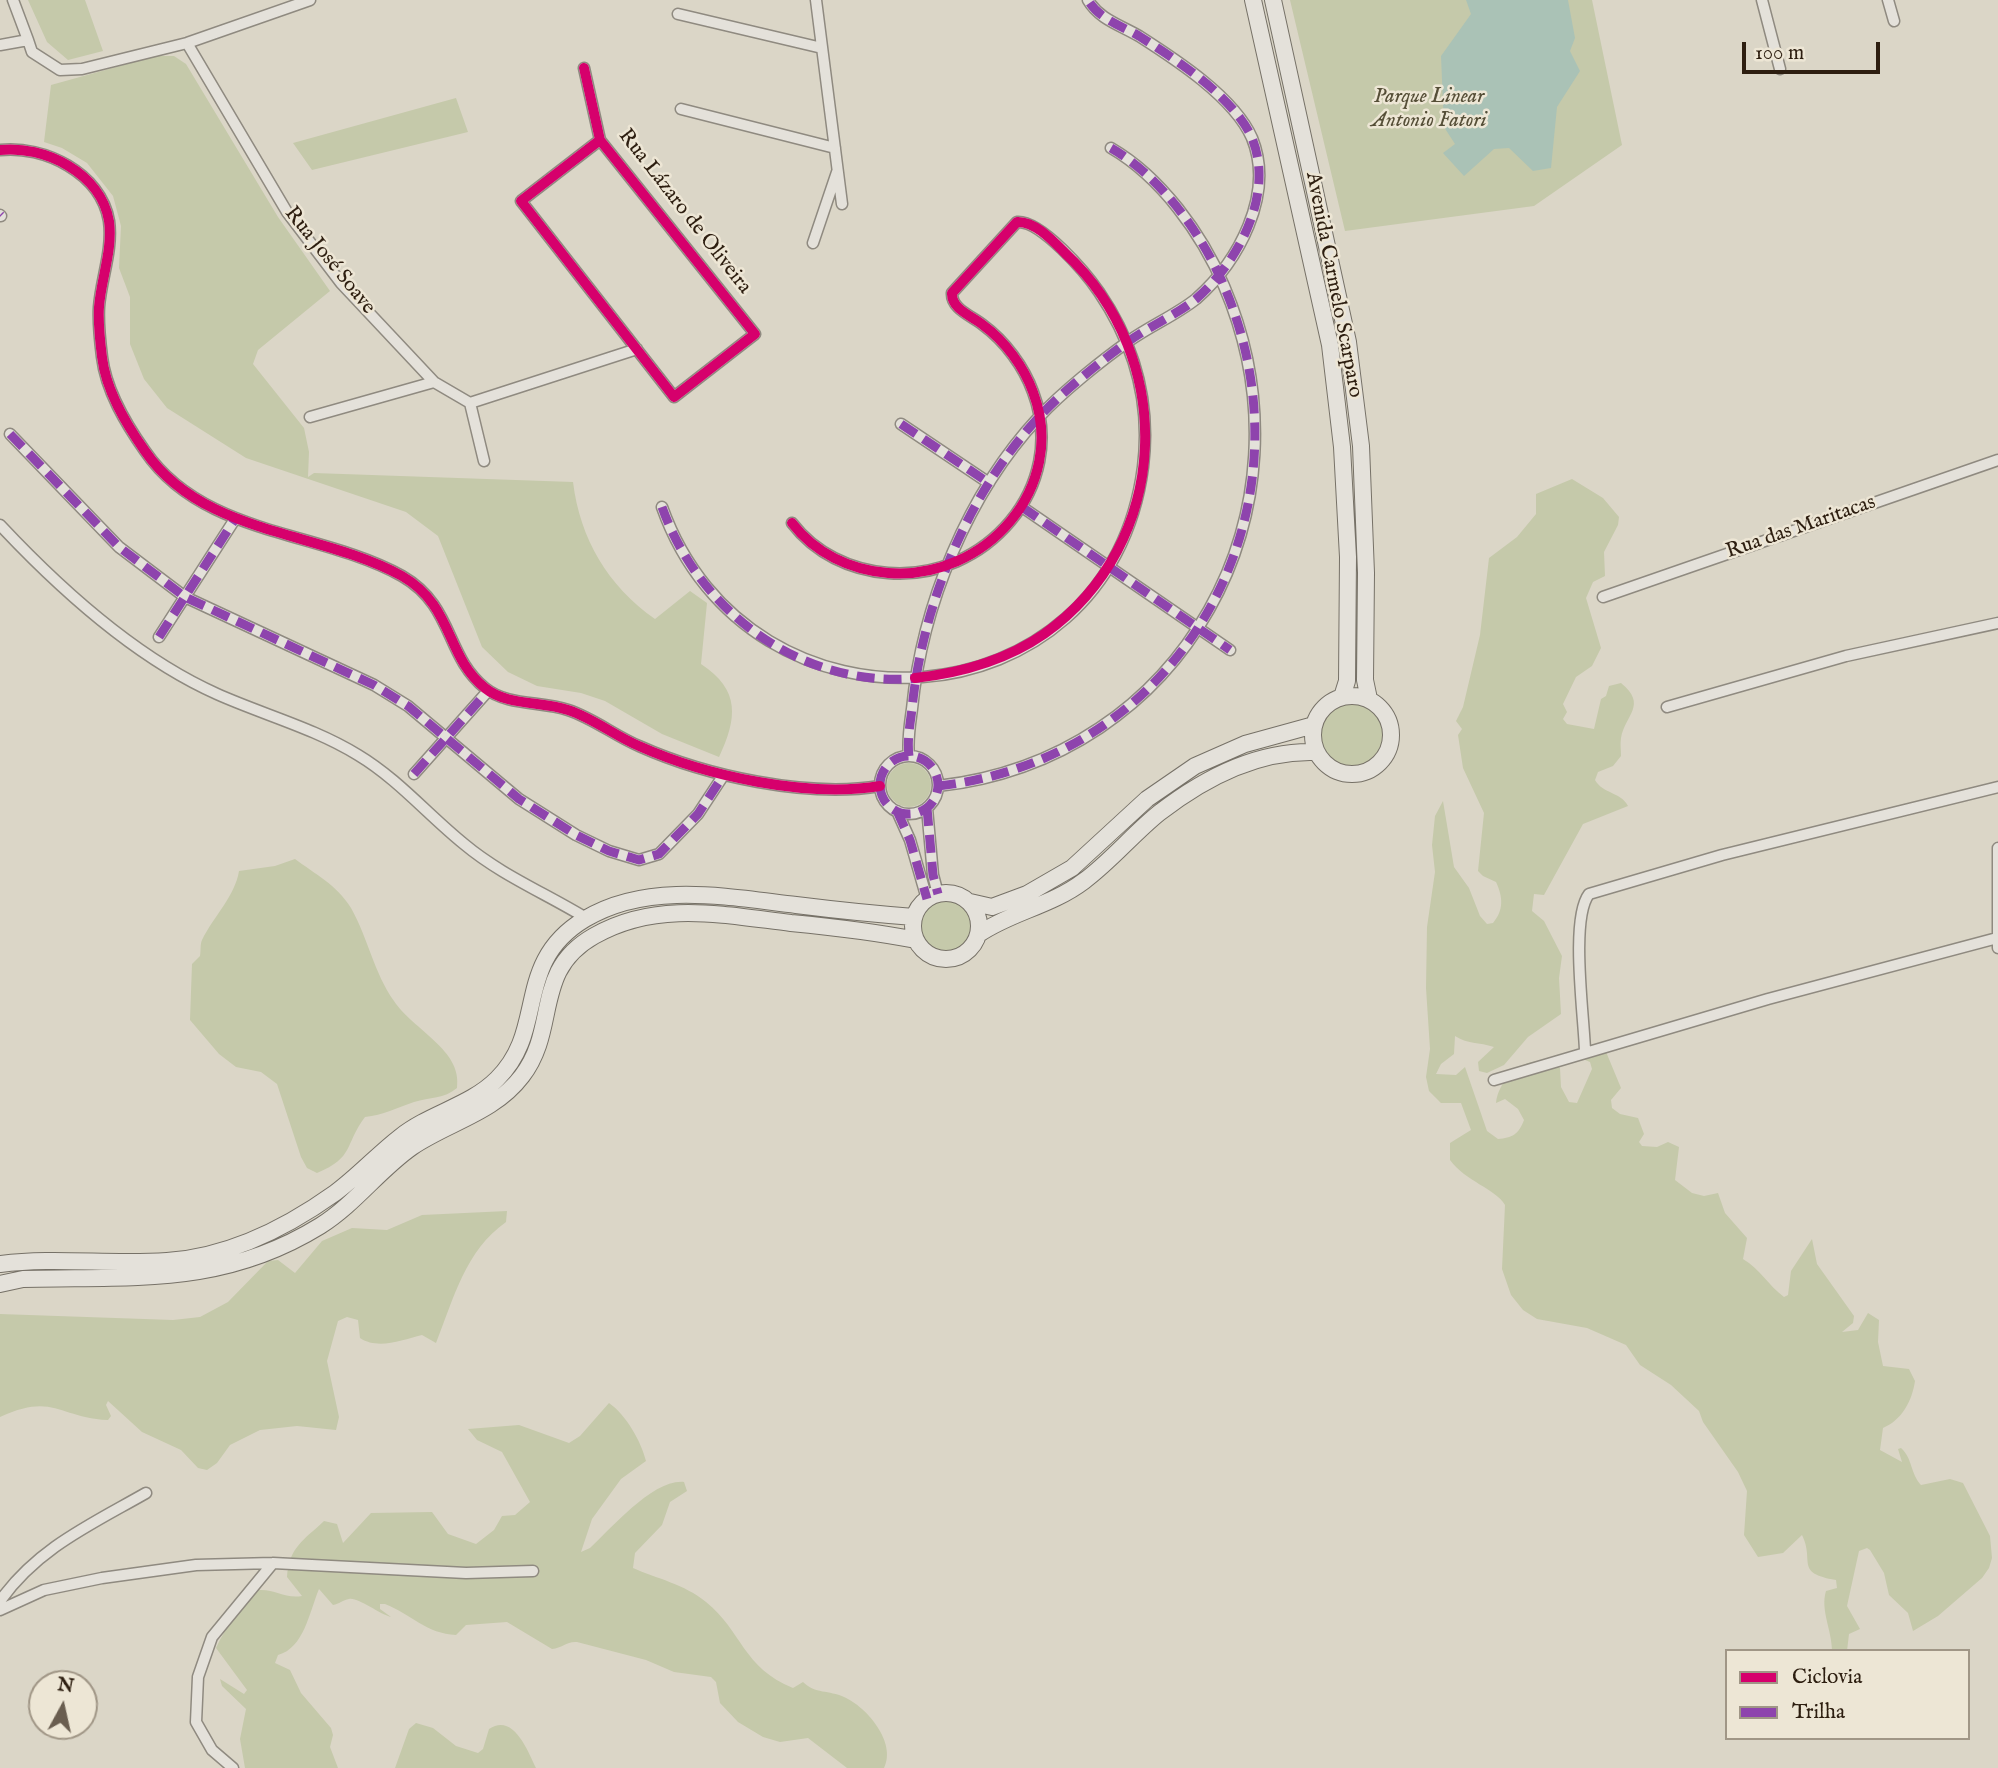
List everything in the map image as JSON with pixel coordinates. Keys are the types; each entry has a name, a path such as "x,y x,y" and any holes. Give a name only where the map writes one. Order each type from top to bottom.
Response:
{"main road":[{"name":"Avenida Carmelo Scarparo","path":"1253,0 1330,345 1342,447 1348,557 1347,681 1342,697"},
{"name":"Avenida Carmelo Scarparo","path":"1273,0 1348,342 1360,446 1366,573 1365,680 1369,699"},
{"path":"1342,697 1369,699 1380,707 1392,732 1385,758 1375,768 1349,775 1336,771 1316,752 1312,739 1314,725 1329,703 1342,697"},
{"path":"916,940 914,917 932,896 949,893 970,902 992,906 1027,894 1072,868 1147,800 1195,766 1245,744 1314,725"},
{"path":"0,1284 23,1279 170,1276 250,1259 321,1226 356,1199 383,1171 410,1149 438,1131 481,1112 513,1087 525,1073 541,1038 547,1000 558,969 579,946 616,925 660,913 702,912 916,940 933,956 955,957 974,944 979,934 992,925 1035,910 1082,882 1158,813 1203,782 1251,761 1294,751 1316,752"},
{"path":"0,1264 30,1261 169,1261 210,1254 249,1241 287,1223 336,1192 402,1135 466,1101 497,1079 519,1049 530,1013 533,987 544,959 562,936 586,918 624,904 692,894 914,917"},
{"path":"970,902 976,912 979,934"}],"street":[{"path":"13,0 32,52 60,70 82,69 187,43 310,0"},
{"path":"816,0 842,204"},
{"path":"909,756 915,678 949,567 989,483 1041,415 1128,342 1194,300 1219,275 1241,243 1251,219 1258,177 1251,137 1243,123 1203,82 1172,58 1099,15 1088,0"},
{"path":"1762,0 1780,69"},
{"path":"1888,0 1894,21"},
{"path":"678,14 822,48"},
{"path":"0,46 28,40"},
{"name":"Rua José Soave","path":"187,43 287,212 341,283 434,382 470,403"},
{"name":"Rua Lázaro de Oliveira","path":"583,68 600,140 755,334 674,397 637,349"},
{"path":"681,109 835,148"},
{"path":"484,461 470,403 637,349 521,201 600,140"},
{"path":"938,786 1010,773 1081,742 1136,703 1158,681 1198,628 1226,578 1239,544 1254,469 1256,427 1253,385 1245,346 1219,275 1177,210 1136,166 1111,148"},
{"path":"0,150 43,153 68,164 92,186 108,219 109,247 99,308 102,360 121,414 148,456 183,490 234,519 372,561 420,588 446,623 466,666 488,691 582,715 656,754 723,776 813,787 880,786"},
{"path":"813,243 838,169"},
{"path":"662,507 673,538 690,567 717,600 758,636 807,661 848,674 915,678 981,666 1017,650 1068,615 1109,566 1133,511 1145,453 1142,393 1128,342 1110,308 1076,263 1031,225 1017,222 955,288 951,299 1008,350 1032,390 1041,415 1037,462 1031,488 1022,506 985,546 949,567 908,573 861,568 818,549 792,523"},
{"path":"310,417 434,382"},
{"path":"901,424 989,483"},
{"path":"10,434 119,547 185,597 277,642 346,670 408,706 519,799 576,835 609,851 639,860 659,854 698,814 723,776"},
{"name":"Rua das Maritacas","path":"1603,597 1998,460"},
{"path":"1022,506 1230,650"},
{"path":"159,637 234,519"},
{"path":"0,526 53,581 151,656 215,694 302,726 359,755 406,790 464,844 503,873 586,918"},
{"path":"1667,707 1846,656 1998,623"},
{"path":"414,774 488,691"},
{"path":"897,811 915,813 926,808 934,799 938,786 936,773 928,763 909,756 890,763 883,773 880,786 884,798 897,811 932,896"},
{"path":"1585,1051 1580,917 1583,902 1589,894 1722,855 1998,787"},
{"path":"926,808 933,875 932,896"},
{"path":"1494,1080 1585,1051 1997,943 1998,848"},
{"path":"0,1601 20,1574 41,1555 146,1493"},
{"path":"233,1768 212,1750 196,1722 198,1677 212,1637 272,1563"},
{"path":"0,1610 44,1590 102,1578 196,1565 272,1563 466,1573 533,1571"}],"green space":[{"path":"28,0 85,0 103,51 68,60 47,42"},
{"name":"Parque Linear Antonio Fatori","path":"1290,0 1592,0 1622,145 1534,206 1345,231"},
{"path":"156,56 174,56 186,64 278,217 330,291 258,350 253,364 304,428 309,452 308,477 314,473 573,482 582,523 599,560 623,592 638,606 655,619 690,591 707,603 701,664 723,684 732,706 729,730 719,757 662,734 605,701 581,693 537,686 508,672 482,647 438,536 406,512 246,458 167,408 144,379 130,344 130,297 119,268 121,226 113,196 87,163 62,148 44,142 51,85"},
{"path":"456,98 468,132 312,170 293,143"},
{"path":"1572,479 1603,498 1619,517 1618,525 1604,552 1605,576 1593,582 1586,598 1601,648 1592,666 1576,677 1563,704 1567,712 1563,719 1567,724 1594,729 1601,699 1606,696 1609,686 1621,683 1629,691 1634,704 1621,738 1621,756 1613,766 1598,772 1595,780 1628,806 1583,824 1544,895 1534,894 1532,911 1544,921 1562,956 1559,978 1561,1014 1528,1037 1504,1065 1487,1073 1479,1071 1478,1062 1494,1047 1455,1036 1454,1054 1441,1064 1436,1074 1456,1075 1465,1067 1487,1131 1498,1139 1517,1132 1524,1120 1518,1109 1505,1099 1496,1103 1503,1083 1510,1074 1529,1063 1550,1063 1560,1068 1561,1087 1569,1102 1577,1103 1592,1069 1590,1062 1578,1057 1604,1047 1621,1088 1611,1100 1612,1108 1620,1114 1638,1118 1644,1134 1639,1142 1642,1146 1657,1147 1668,1142 1679,1147 1675,1180 1692,1193 1704,1196 1718,1193 1725,1213 1747,1238 1743,1259 1784,1297 1788,1295 1791,1271 1812,1239 1817,1264 1854,1316 1853,1323 1842,1332 1858,1330 1868,1313 1879,1320 1878,1342 1883,1366 1909,1369 1915,1381 1905,1409 1896,1420 1883,1428 1880,1450 1902,1462 1898,1449 1901,1448 1921,1485 1950,1479 1963,1483 1990,1536 1992,1558 1982,1578 1938,1616 1913,1631 1908,1613 1889,1595 1884,1573 1867,1548 1859,1551 1847,1606 1860,1629 1849,1634 1847,1649 1832,1649 1825,1598 1826,1591 1837,1588 1836,1580 1810,1570 1802,1535 1783,1553 1758,1557 1744,1535 1747,1491 1738,1472 1703,1422 1699,1411 1671,1385 1640,1365 1626,1345 1587,1328 1537,1319 1523,1310 1511,1295 1502,1269 1505,1205 1495,1194 1464,1174 1450,1160 1450,1143 1471,1130 1461,1103 1441,1103 1429,1091 1426,1077 1430,1049 1426,988 1427,927 1435,872 1432,845 1435,816 1443,801 1454,867 1469,888 1480,916 1487,924 1493,923 1499,913 1500,893 1496,882 1478,871 1484,813 1463,768 1458,735 1462,729 1456,721 1463,707 1480,635 1489,558 1517,537 1536,514 1536,494"},
{"path":"1352,704 1374,713 1383,735 1374,757 1352,766 1330,757 1321,735 1330,713"},
{"path":"909,763 918,764 925,769 930,776 930,794 925,801 918,806 909,807 900,806 893,801 888,794 887,785 888,776 893,769 900,764"},
{"path":"295,859 325,880 351,908 387,990 402,1012 445,1051 457,1075 457,1088 447,1094 365,1117 343,1156 317,1173 307,1168 301,1157 277,1084 261,1072 236,1067 219,1054 190,1020 192,964 200,956 202,940 229,897 239,871 275,866"},
{"path":"946,901 964,908 971,926 964,944 946,951 928,944 921,926 928,908"},
{"path":"507,1211 506,1222 480,1247 462,1276 436,1343 422,1335 390,1343 367,1342 360,1338 358,1320 347,1317 338,1321 327,1361 339,1417 336,1430 297,1426 260,1430 230,1445 217,1463 207,1470 198,1468 181,1450 142,1432 108,1401 106,1405 111,1416 108,1420 45,1406 18,1410 0,1417 0,1314 173,1320 200,1317 228,1302 268,1261 278,1260 295,1273 322,1241 352,1228 387,1230 422,1215"},
{"path":"609,1403 632,1429 646,1461 621,1479 592,1519 581,1552 590,1548 646,1496 672,1483 684,1482 687,1491 670,1502 662,1525 635,1553 633,1568 680,1586 706,1602 728,1625 753,1660 776,1680 793,1688 803,1682 812,1688 844,1697 862,1709 883,1737 887,1758 884,1768 847,1768 808,1738 780,1742 763,1737 738,1722 720,1703 716,1682 711,1677 674,1672 646,1660 577,1642 552,1649 507,1622 466,1625 456,1635 446,1634 385,1604 380,1604 380,1609 391,1617 353,1599 333,1605 319,1589 300,1637 287,1651 278,1655 275,1663 290,1670 301,1693 331,1728 333,1735 330,1747 338,1768 245,1768 240,1739 246,1709 222,1686 220,1679 244,1694 247,1690 216,1648 255,1587 290,1596 302,1596 287,1577 288,1567 294,1551 324,1521 337,1524 343,1543 371,1513 432,1512 448,1534 476,1544 494,1530 502,1516 515,1515 530,1502 502,1452 477,1440 468,1429 519,1425 569,1443 580,1436"},
{"path":"416,1723 433,1728 456,1746 478,1753 483,1749 489,1729 498,1725 505,1726 518,1735 536,1768 395,1768 409,1729"}],"shaded area":[{"path":"1466,0 1568,0 1575,38 1570,51 1580,71 1557,107 1551,168 1533,171 1509,148 1494,149 1464,176 1443,153 1455,144 1444,127 1441,56 1471,14"}],"marked path":[{"path":"909,756 910,721 926,630 953,552 970,515 991,480 1039,417 1070,387 1129,341 1188,305 1211,284 1238,247 1255,204 1259,182 1258,160 1252,138 1232,108 1202,80 1139,36 1104,17 1088,0"},
{"path":"938,786 1025,766 1100,728 1161,675 1209,610 1240,536 1254,455 1249,371 1224,286 1204,247 1178,208 1147,174 1111,148"},
{"path":"901,424 989,483"},
{"path":"10,434 119,547 185,597 374,685 408,706 519,799 576,835 609,851 639,860 659,854 698,814 723,776"},
{"path":"662,507 679,546 702,581 730,611 762,637 797,657 836,671 877,678 920,678"},
{"path":"1022,507 1230,650"},
{"path":"159,637 235,519"},
{"path":"414,774 488,691"},
{"path":"909,756 920,758 933,769 938,785 936,796 925,809 909,814 898,812 885,801 880,785 882,774 893,761 909,756"},
{"path":"927,808 933,875 938,894"},
{"path":"897,811 910,840 927,899"}],"cycle path":[{"path":"584,68 600,140 755,334 674,397 521,201 600,140"},
{"path":"0,150 34,152 68,166 83,176 104,204 110,232 100,296 99,319 104,370 112,395 145,451 169,479 198,500 230,516 370,561 402,576 419,588 441,616 462,661 472,675 485,688 503,698 568,710 639,746 725,775 789,787 851,789 880,786"},
{"path":"792,523 811,543 834,558 860,568 888,573 924,571 957,561 986,544 1010,521 1029,493 1039,461 1041,427 1033,392 1013,355 991,331 958,308 952,293 1017,222 1037,228 1065,253 1102,296 1127,344 1142,396 1145,449 1137,501 1117,551 1086,596 1044,634 1014,652 982,664 915,678"}]}
